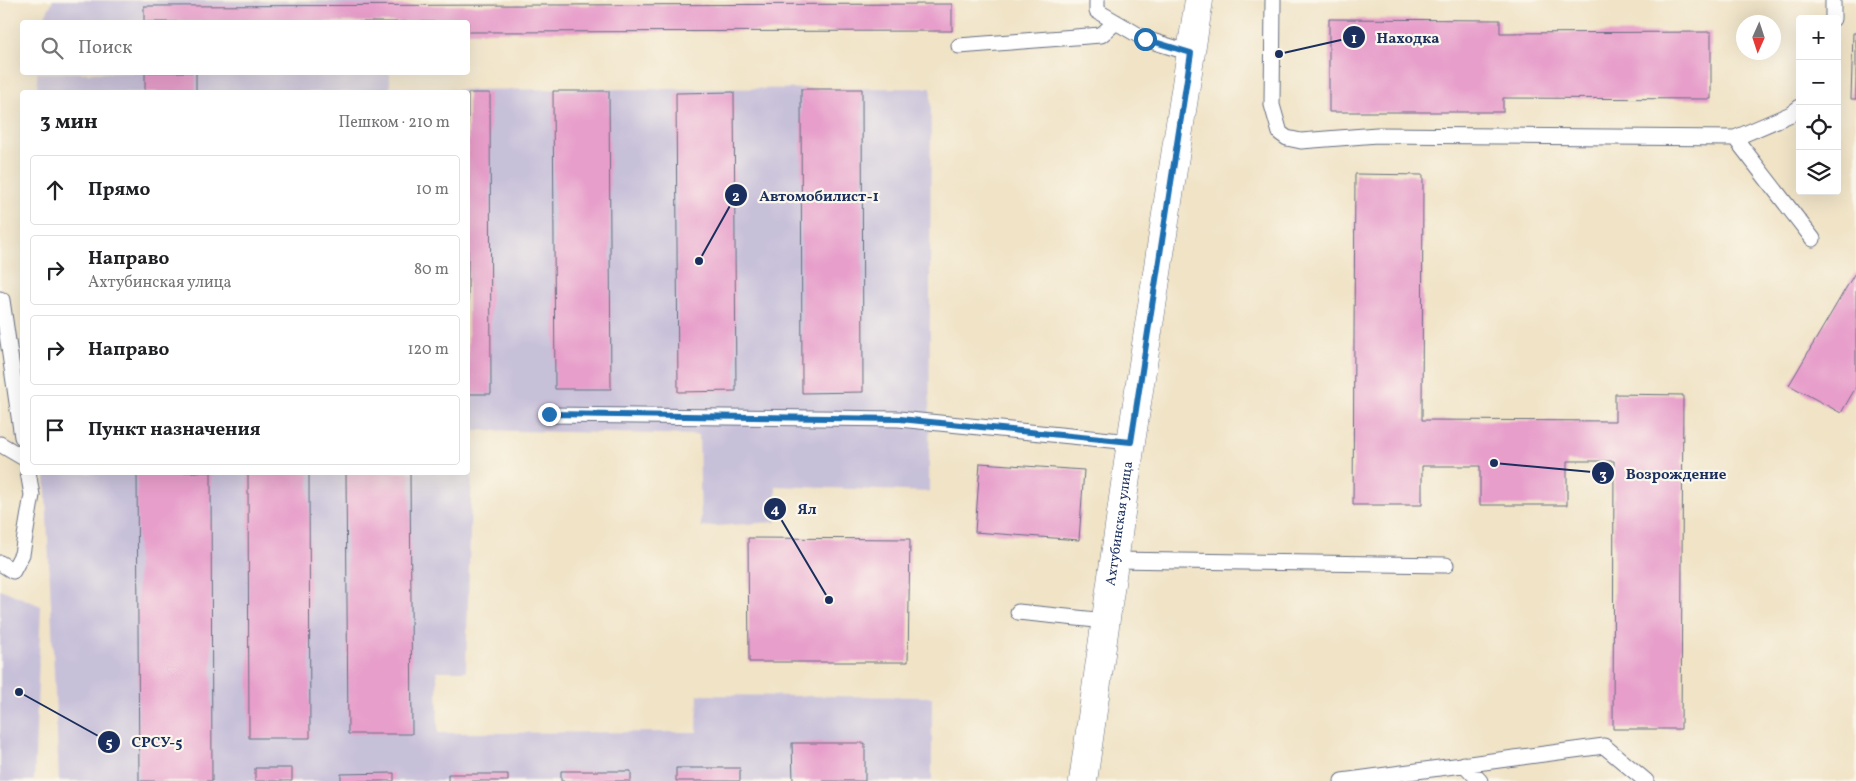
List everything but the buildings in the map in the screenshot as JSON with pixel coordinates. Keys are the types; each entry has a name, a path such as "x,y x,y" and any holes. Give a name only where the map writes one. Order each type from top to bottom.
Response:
{"street":[{"name":"Ахтубинская улица","path":"1083,781 1131,442 1199,0"}],"lane":[{"path":"1097,0 1097,11 1145,39 1191,53"},
{"path":"1273,0 1272,105 1280,133 1287,138 1301,141 1377,135 1735,138 1796,110"},
{"path":"1833,0 1833,15"},
{"path":"958,46 1101,35 1116,22"},
{"path":"1735,138 1813,240"},
{"path":"0,299 2,300 20,423"},
{"path":"549,414 900,419 1131,442"},
{"path":"0,444 20,456"},
{"path":"0,563 13,571 22,554 32,495 29,475"},
{"path":"1114,560 1446,565"},
{"path":"1018,612 1106,620"},
{"path":"1342,781 1604,746 1646,781"},
{"path":"1464,764 1480,781"}],"shaded area":[{"path":"53,0 390,2 390,20 43,20"},
{"path":"37,75 390,75 390,90 37,90"},
{"path":"931,88 929,492 776,486 776,522 701,527 699,435 473,430 466,671 437,671 438,733 697,732 698,695 932,697 932,781 59,781 45,475 470,475 470,90 390,90"},
{"path":"0,589 41,606 34,781 0,781"}],"place":[{"name":"Находка","path":"1279,54"},
{"name":"Автомобилист-1","path":"699,261"},
{"name":"Возрождение","path":"1494,463"},
{"name":"Ял","path":"829,600"},
{"name":"СРСУ-5","path":"19,692"}],"route":[{"path":"549,414 900,419 1131,442 1191,53 1145,39"}]}
